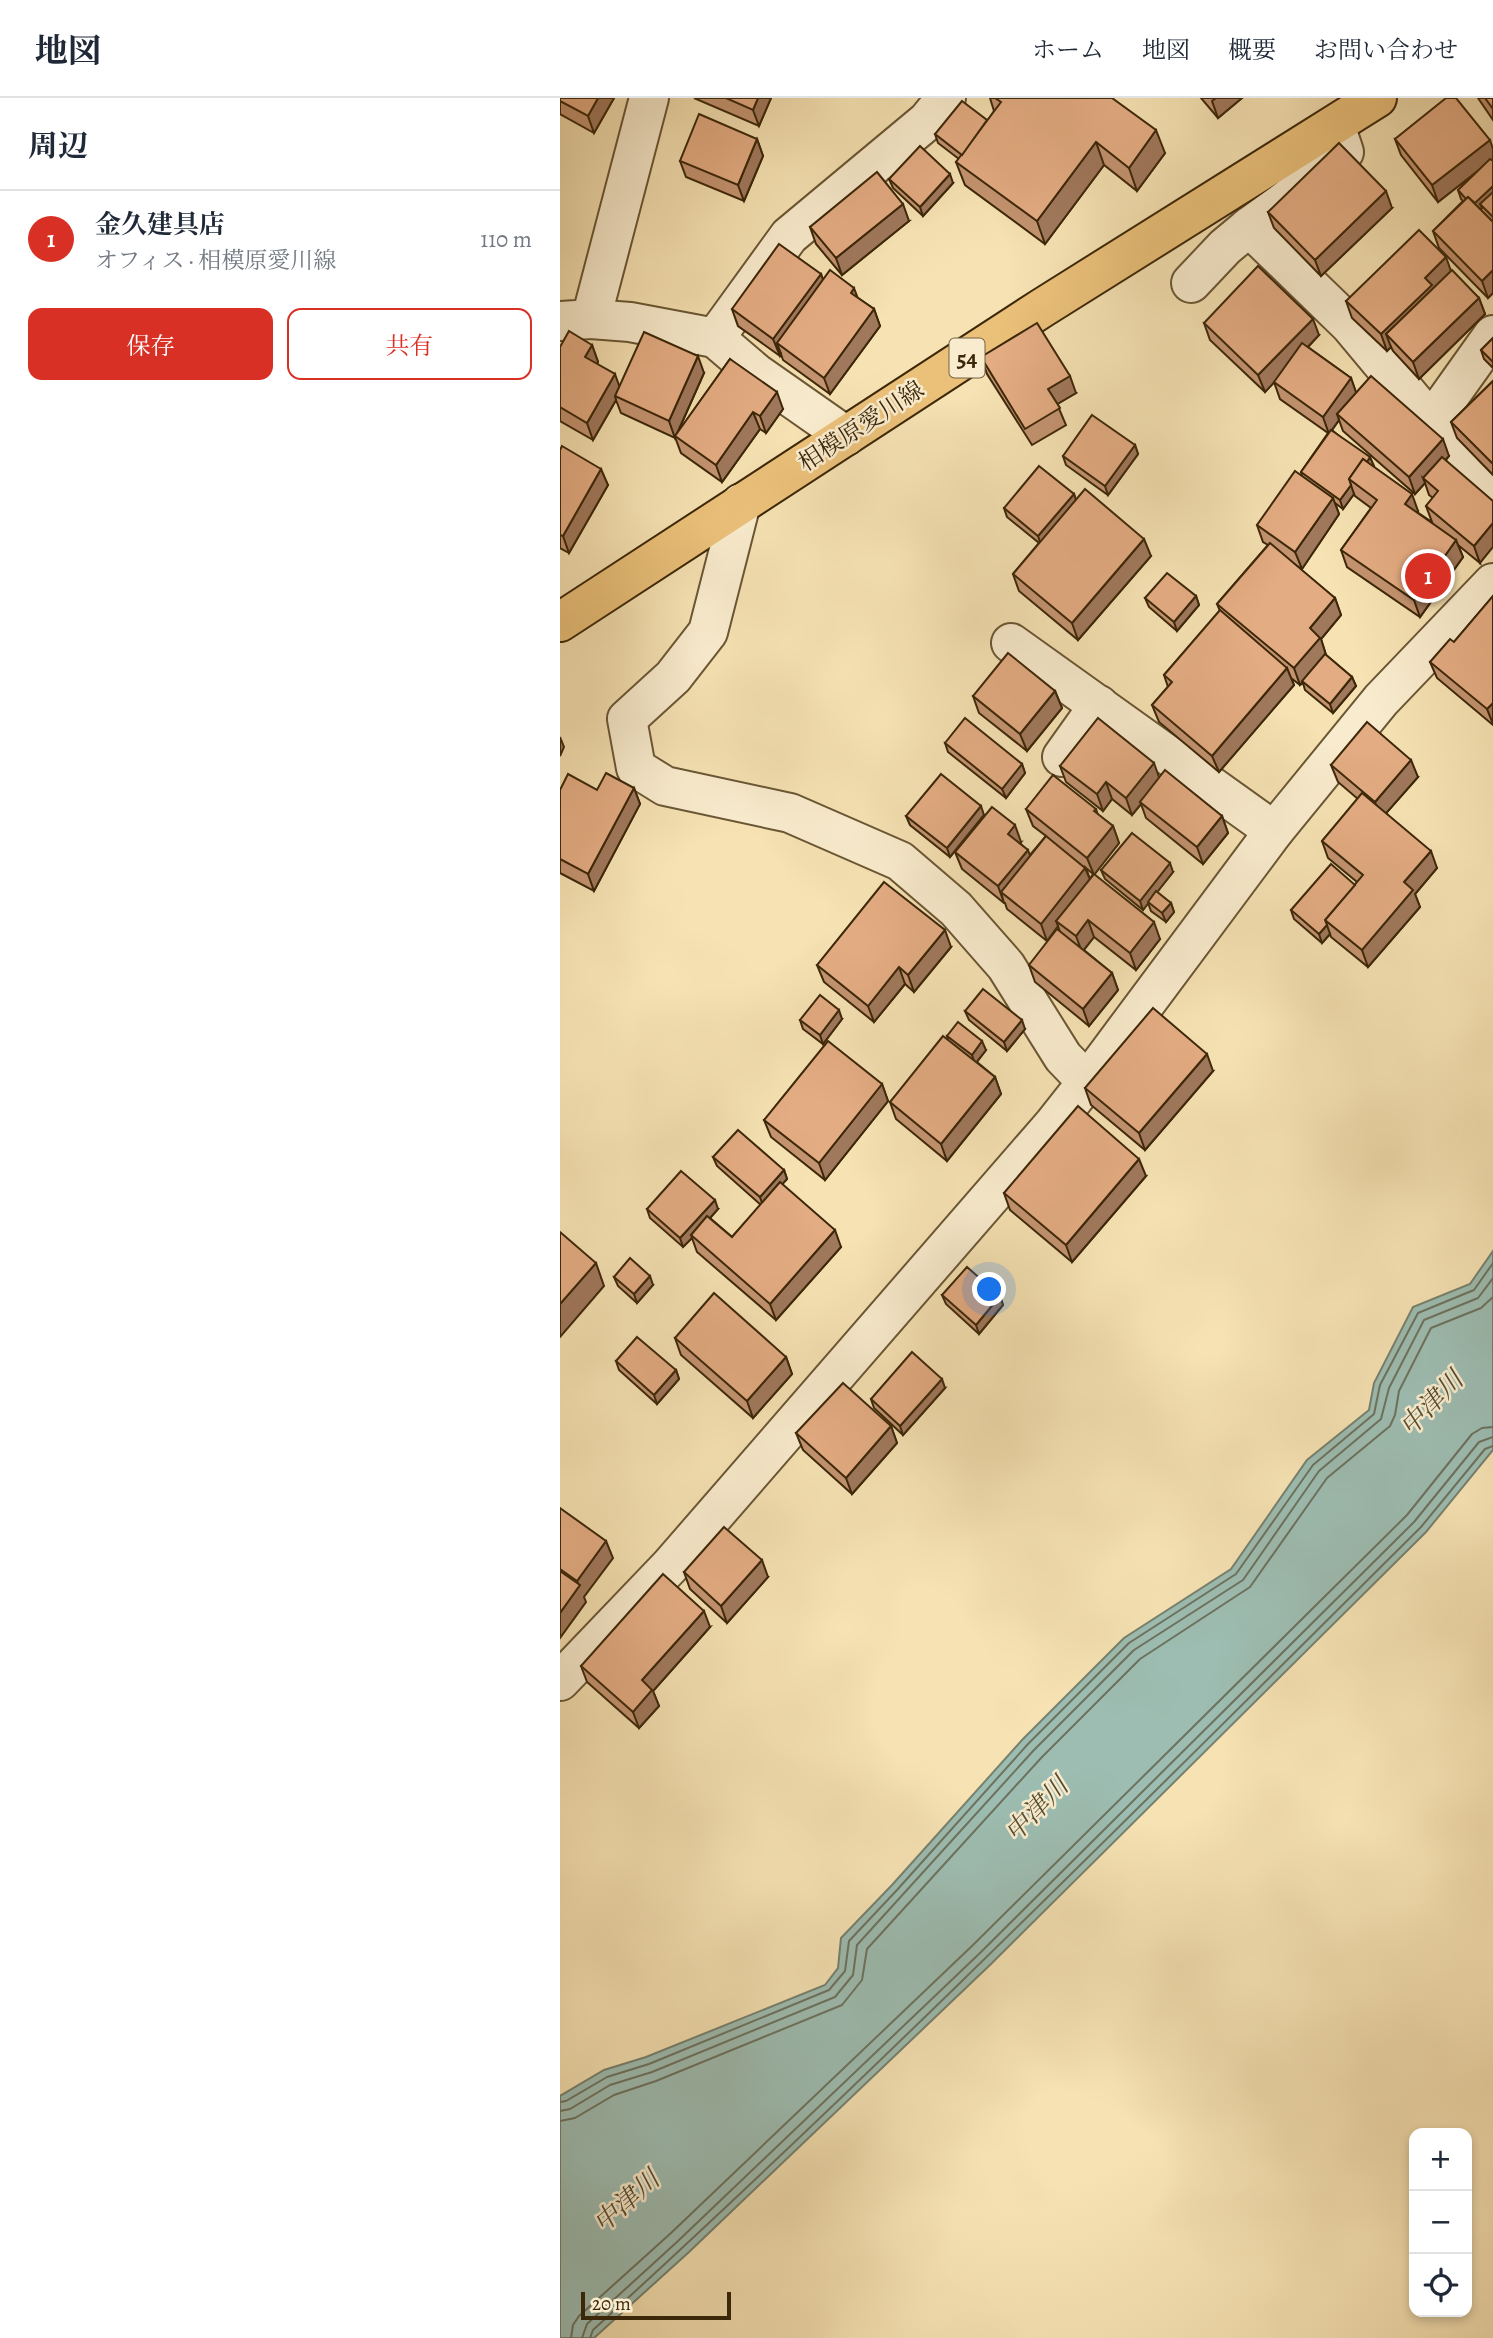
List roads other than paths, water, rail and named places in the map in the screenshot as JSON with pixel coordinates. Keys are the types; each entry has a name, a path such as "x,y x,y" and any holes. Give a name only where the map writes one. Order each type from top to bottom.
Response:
{"main road":[{"name":"相模原愛川線","path":"560,622 1042,308 1377,98"}],"street":[{"path":"649,98 575,320 630,322 715,338 756,373 846,436"},
{"path":"715,338 789,236 927,121 946,98"},
{"path":"1191,283 1225,247 1344,152 1335,125"},
{"path":"1249,227 1349,325 1432,422 1493,482"},
{"path":"1432,422 1493,335"},
{"path":"741,503 708,632 673,677 627,719 636,768 665,786 790,813 900,861 956,909 1006,966 1063,1058 1087,1082"},
{"path":"560,1681 670,1566 1053,1125 1274,831 1381,700 1493,583"},
{"path":"1011,643 1274,831"},
{"path":"1062,757 1099,705"}],"water":[{"name":"中津川","path":"1493,1251 1493,1450 1426,1532 991,1964 689,2252 594,2338 560,2338 560,2096 604,2070 646,2057 825,1985 838,1968 841,1938 1023,1739 1124,1638 1231,1569 1307,1460 1369,1410 1374,1383 1413,1307 1470,1284"}],"place":[{"name":"金久建具店","path":"1428,576"}]}
